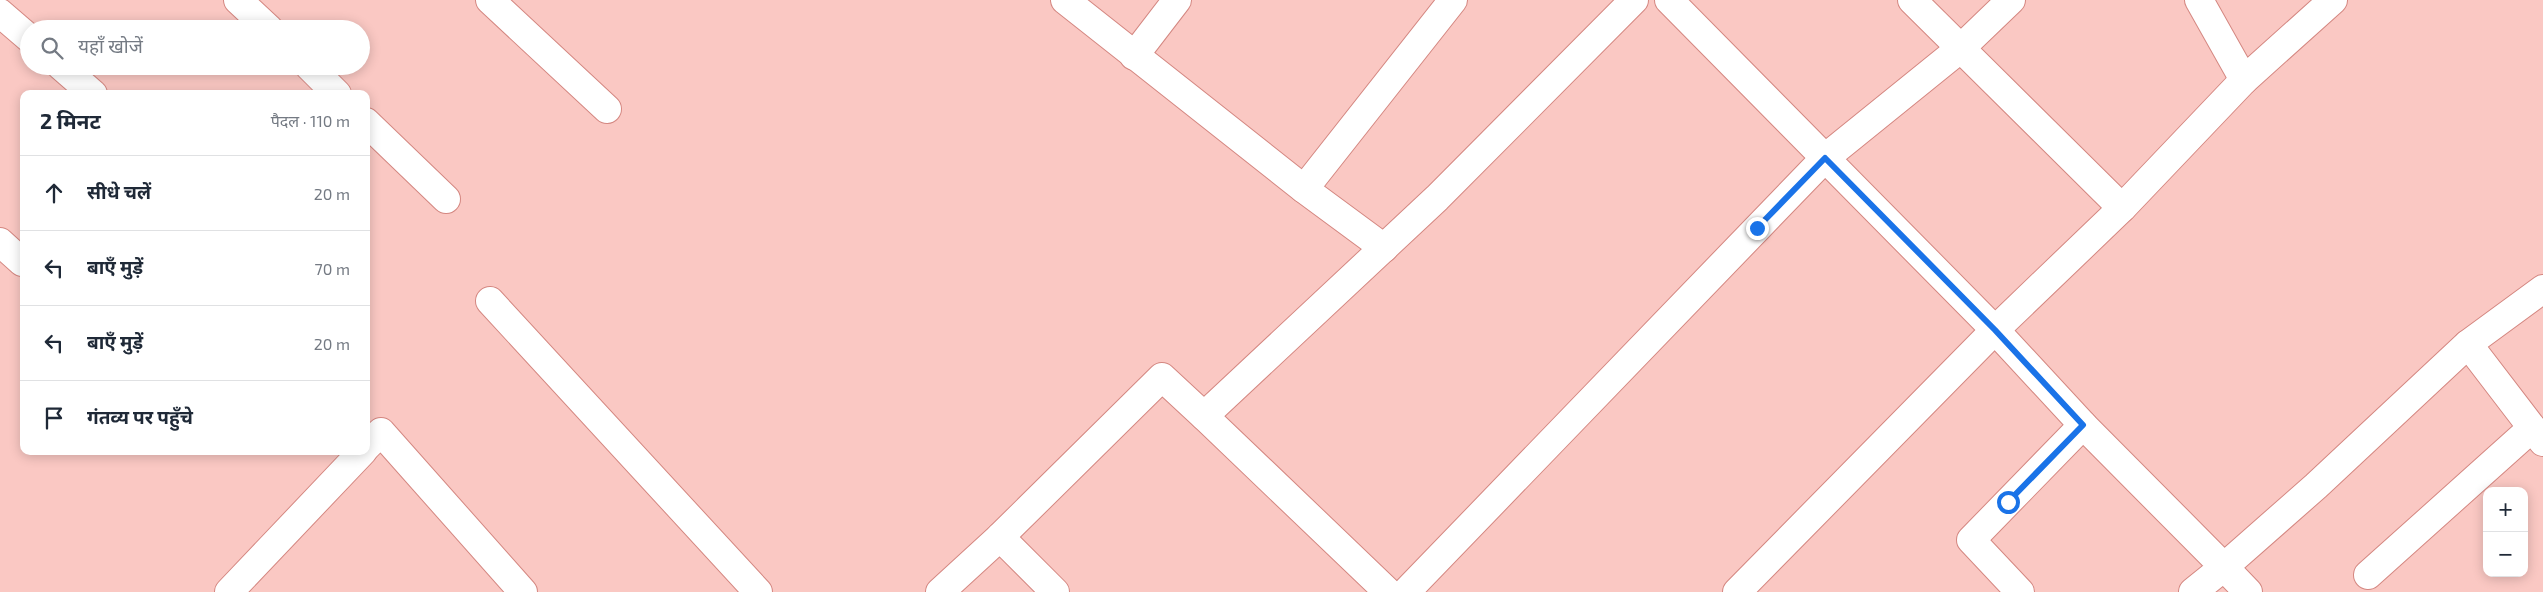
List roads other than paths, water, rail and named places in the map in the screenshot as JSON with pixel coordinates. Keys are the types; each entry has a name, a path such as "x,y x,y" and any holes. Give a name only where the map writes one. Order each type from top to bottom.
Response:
{"street":[{"path":"238,0 260,20"},
{"path":"490,0 607,110"},
{"path":"1065,0 1134,56 1384,248"},
{"path":"1134,56 1177,0"},
{"path":"1304,188 1453,0"},
{"path":"1204,416 1438,198 1634,0"},
{"path":"1669,0 1995,330 2083,425 2248,592"},
{"path":"1912,0 2122,208"},
{"path":"1406,592 1825,158 1961,48 2011,0"},
{"path":"2199,0 2244,80"},
{"path":"1737,592 1995,330 2122,208 2244,80 2333,0"},
{"path":"0,13 20,30"},
{"path":"71,75 88,90"},
{"path":"318,75 333,90"},
{"path":"370,126 446,199"},
{"path":"0,242 20,260"},
{"path":"2192,592 2224,567 2316,486 2468,344 2543,289"},
{"path":"490,302 758,592"},
{"path":"2368,575 2537,435 2468,344"},
{"path":"940,592 1000,538 1162,376 1388,592"},
{"path":"2020,592 1971,540 2083,425"},
{"path":"370,443 381,432 522,592"},
{"path":"229,592 359,455"},
{"path":"1000,538 1055,592"}]}
